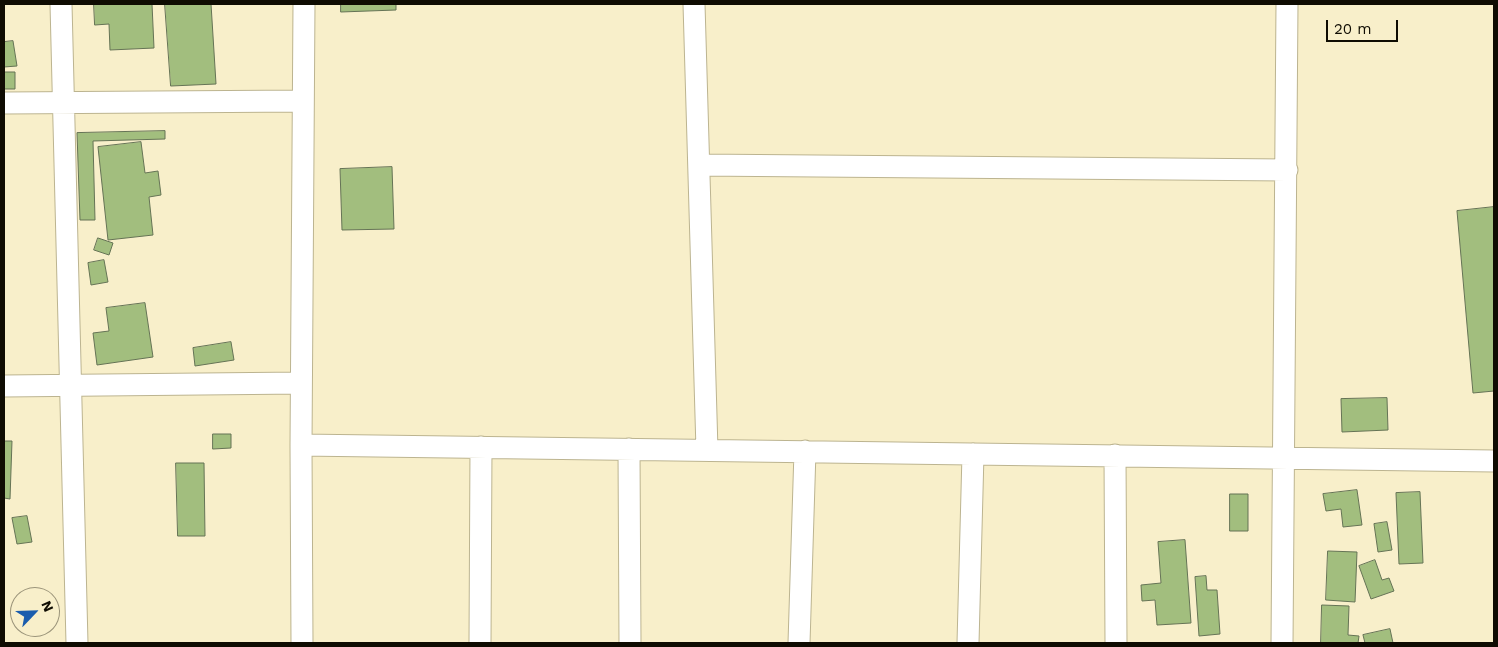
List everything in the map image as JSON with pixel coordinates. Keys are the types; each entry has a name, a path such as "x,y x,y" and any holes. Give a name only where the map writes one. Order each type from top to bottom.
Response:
{"street":[{"path":"61,4 77,643"},
{"path":"302,643 301,383 304,4"},
{"path":"694,4 706,450"},
{"path":"1282,643 1288,4"},
{"path":"4,104 303,102"},
{"path":"699,164 1287,170"},
{"path":"4,386 301,383"},
{"path":"301,445 1494,461"},
{"path":"480,643 481,447"},
{"path":"629,449 630,643"},
{"path":"798,643 805,451"},
{"path":"968,643 973,454"},
{"path":"1115,455 1116,643"}],"building":[{"path":"94,4 152,4 154,48 110,50 109,24 95,25"},
{"path":"165,4 211,4 216,84 171,86"},
{"path":"341,4 396,4 396,10 341,12"},
{"path":"13,41 17,66 4,67 4,42"},
{"path":"4,72 15,72 15,89 4,89"},
{"path":"165,131 165,139 93,141 95,220 80,220 77,133"},
{"path":"141,142 145,173 158,171 161,195 149,197 153,235 108,240 98,147"},
{"path":"392,167 394,229 342,230 340,169"},
{"path":"1494,207 1494,391 1473,393 1457,211"},
{"path":"98,238 113,243 109,255 94,250"},
{"path":"104,260 108,282 91,285 88,263"},
{"path":"145,303 153,357 97,365 93,333 109,331 106,308"},
{"path":"231,342 234,360 195,366 193,348"},
{"path":"1387,398 1388,430 1342,432 1341,399"},
{"path":"213,434 231,434 231,448 213,449"},
{"path":"4,441 12,441 10,499 4,498"},
{"path":"176,463 204,463 205,536 178,536"},
{"path":"1357,490 1362,525 1343,527 1341,509 1326,511 1323,494"},
{"path":"1420,492 1423,563 1399,564 1396,493"},
{"path":"1230,494 1248,494 1248,531 1230,531"},
{"path":"27,516 32,542 17,544 12,518"},
{"path":"1387,522 1392,550 1378,552 1374,524"},
{"path":"1185,540 1191,623 1157,625 1155,600 1142,601 1141,585 1161,583 1158,542"},
{"path":"1328,551 1357,552 1355,602 1326,600"},
{"path":"1375,560 1382,580 1389,578 1394,591 1371,599 1359,566"},
{"path":"1206,576 1207,590 1217,590 1220,634 1199,636 1195,577"},
{"path":"1322,605 1349,606 1348,635 1359,636 1358,643 1321,643"},
{"path":"1390,629 1393,643 1365,643 1363,635"}]}
